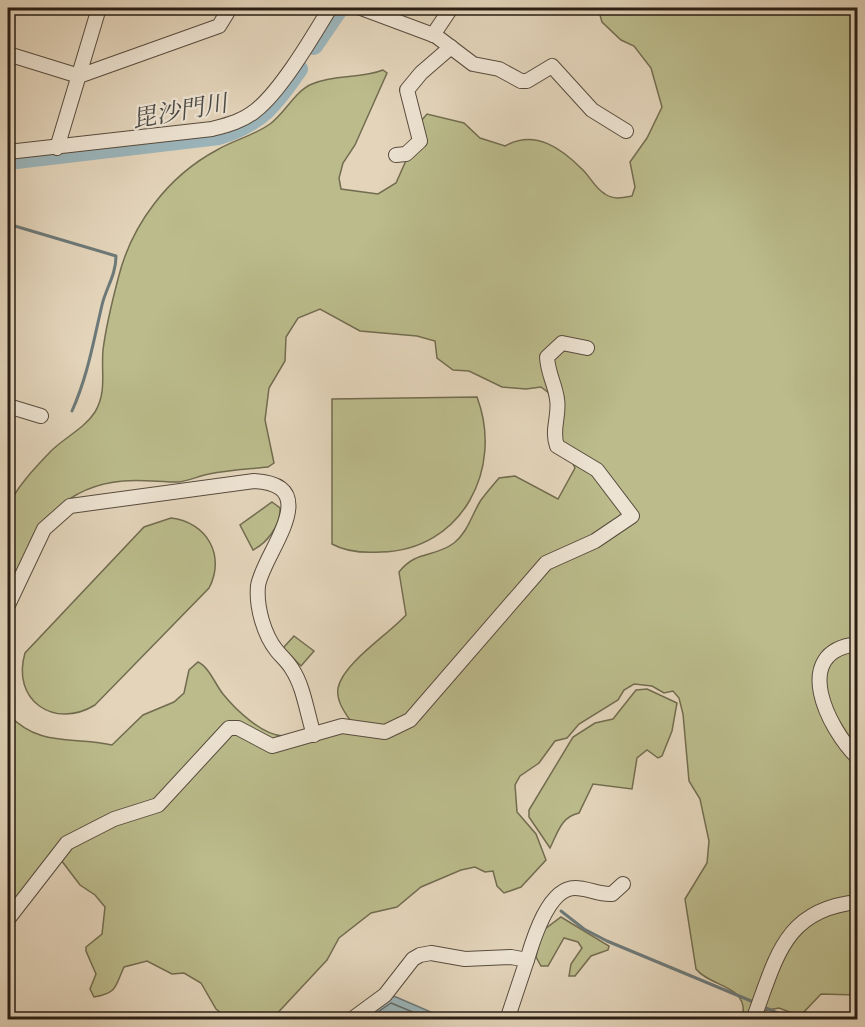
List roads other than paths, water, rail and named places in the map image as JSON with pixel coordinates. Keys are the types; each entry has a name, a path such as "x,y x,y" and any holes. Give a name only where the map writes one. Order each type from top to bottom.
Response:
{"street":[{"path":"57,148 99,8"},
{"path":"8,54 79,76 219,26 230,8"},
{"path":"8,152 212,129 243,118 255,111 269,97 330,8"},
{"path":"361,8 433,35 472,64 500,69 521,81 527,81 552,66 592,110 626,131"},
{"path":"433,35 452,8"},
{"path":"396,155 406,154 420,141 407,90 421,73 451,47"},
{"path":"8,919 67,843 114,819 158,805 229,728 238,728 272,746 347,726 385,732 410,720 546,563 595,541 632,516 597,470 556,446 553,436 557,399 548,374 547,357 562,343 587,348"},
{"path":"8,406 41,416"},
{"path":"8,605 45,529 70,506 254,481 274,484 286,498 289,517 260,576 259,605 268,638 293,669 314,735"},
{"path":"858,644 834,651 824,661 818,685 821,699 832,723 858,758"},
{"path":"507,1020 541,919 562,892 574,888 603,895 612,894 623,884"},
{"path":"753,1020 786,940 798,926 822,909 838,904 858,902"},
{"path":"351,1020 385,995 413,959 420,955 427,953 465,959 498,956 527,960"}],"water":[{"path":"391,996 396,997 447,1019 356,1020"}],"waterway":[{"name":"毘沙門川","path":"314,46 340,8"},
{"name":"毘沙門川","path":"8,161 219,136 246,125 266,111 299,69"},
{"path":"8,224 116,256 86,372 72,411"},
{"path":"561,911 584,929 607,941 756,1003"},
{"path":"762,1006 794,1020"}]}
